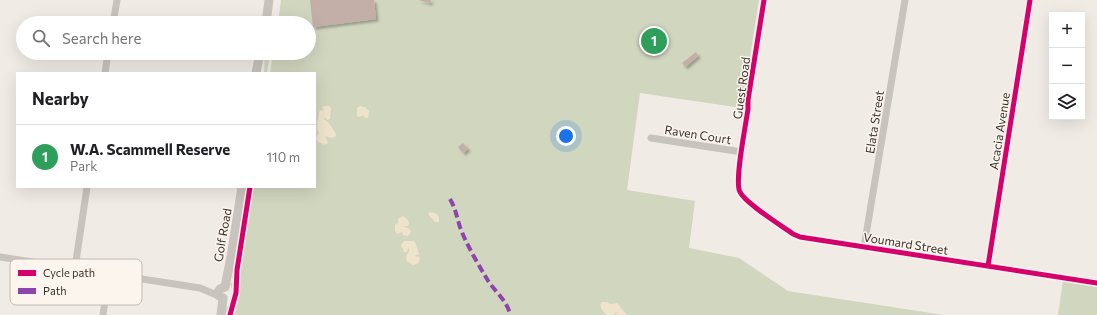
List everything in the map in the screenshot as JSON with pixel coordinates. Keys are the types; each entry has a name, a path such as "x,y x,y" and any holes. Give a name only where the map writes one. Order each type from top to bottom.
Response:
{"street":[{"path":"114,16 117,0"},
{"path":"267,16 269,0"},
{"name":"Guest Road","path":"738,179 748,100 764,0"},
{"name":"Elata Street","path":"864,247 905,0"},
{"name":"Acacia Avenue","path":"988,266 1030,0"},
{"path":"105,72 107,60"},
{"path":"256,72 259,60"},
{"path":"261,60 262,72"},
{"name":"Raven Court","path":"651,138 742,152"},
{"name":"Voumard Street","path":"738,179 739,191 745,199 793,234 806,238 1097,283"},
{"path":"76,259 87,188"},
{"name":"Golf Road","path":"221,315 222,292 231,257 242,188"},
{"path":"0,257 14,259"},
{"path":"142,279 222,292"},
{"path":"103,315 104,305"}],"green space":[{"path":"281,0 759,0 742,108 640,93 627,190 695,201 689,248 739,258 788,291 944,315 232,315 237,294 237,283 252,188 316,188 316,72 270,72 272,60 316,60 316,16 279,16"},
{"path":"265,60 269,60 267,72 264,72"},
{"path":"246,188 249,188 236,279 232,279"},
{"path":"1063,280 1097,286 1097,315 1058,315"},
{"path":"235,282 235,294 229,315 225,315 232,296 232,288 230,283"}],"sand":[{"path":"329,106 331,108 330,119 327,120 325,117 324,119 329,123 336,136 332,138 325,136 328,143 324,145 317,141 316,138 319,133 317,125 319,112 321,110 324,111 322,107"},
{"path":"360,106 365,107 369,111 368,118 365,118 363,115 360,117 357,116 357,108"},
{"path":"431,212 437,214 439,222 435,222 429,215 428,213"},
{"path":"403,216 409,223 408,226 404,227 411,231 407,236 403,235 402,232 397,234 395,231 395,225 398,223 398,219"},
{"path":"404,241 415,242 419,254 414,256 420,257 419,263 413,265 407,261 406,257 409,249 408,248 407,252 404,252 401,245"},
{"path":"603,302 610,304 617,303 627,315 616,315 616,312 614,315 607,315 601,308 601,303"}],"building":[{"path":"310,0 374,0 376,19 316,27 316,16 312,16"},
{"path":"418,0 431,0 430,3"},
{"path":"696,52 698,56 685,67 682,63"},
{"path":"463,143 468,149 463,153 458,147"}],"marked path":[{"path":"450,199 461,230 470,249 487,279 507,305 510,315"}],"cycle path":[{"path":"764,0 748,100 738,177 740,192 743,197 764,214 793,234 800,237 1097,283"},
{"path":"988,266 1030,0"},
{"path":"230,315 236,293 237,270 250,188"}],"place":[{"name":"W.A. Scammell Reserve","path":"654,41"}]}
